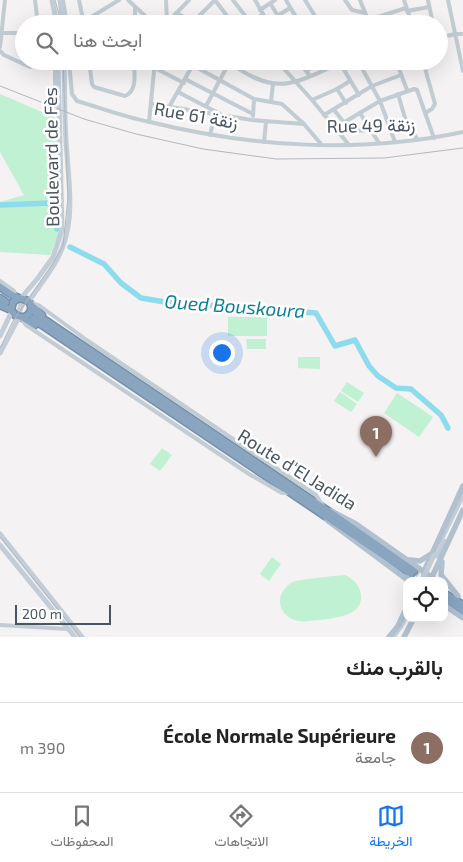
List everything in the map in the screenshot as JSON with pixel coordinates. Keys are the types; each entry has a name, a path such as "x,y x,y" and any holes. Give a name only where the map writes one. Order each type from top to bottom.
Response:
{"highway":[{"name":"Route d'El Jadida","path":"0,289 10,299 30,303 37,311 122,370 141,386"},
{"name":"Route d'El Jadida","path":"10,299 15,316 114,378 133,387"},
{"path":"10,299 13,302 12,311"},
{"path":"21,318 30,312 30,303"},
{"name":"Route d'El Jadida","path":"316,511 133,387 34,317 324,508"},
{"path":"324,508 335,519 414,574"},
{"path":"316,511 335,519"},
{"path":"448,596 463,605"},
{"path":"448,602 460,612"}],"main road":[{"path":"414,574 434,554 463,486"},
{"name":"Route d'El Jadida","path":"324,508 356,524 406,559 414,574"},
{"path":"436,577 445,549 463,510"},
{"name":"Route d'El Jadida","path":"316,511 402,576 414,574 427,577"},
{"path":"445,549 441,575 460,598"},
{"path":"406,559 420,561 434,554"},
{"path":"448,589 460,598"},
{"path":"448,608 460,612 463,619"},
{"path":"389,637 403,619"},
{"path":"404,637 412,622"}],"street":[{"path":"0,47 5,0"},
{"path":"35,0 37,15"},
{"path":"52,0 55,15"},
{"path":"62,0 63,15"},
{"path":"62,0 65,15"},
{"path":"79,0 82,15"},
{"path":"96,15 119,0"},
{"path":"128,0 143,15"},
{"path":"133,0 134,15"},
{"path":"166,0 167,15"},
{"path":"180,15 176,13 189,0"},
{"path":"200,15 215,0 226,15"},
{"path":"233,0 246,15"},
{"path":"255,0 263,14"},
{"path":"260,10 275,0"},
{"path":"286,0 294,15"},
{"path":"305,0 314,15"},
{"path":"345,0 352,10 365,13 362,0"},
{"path":"404,0 409,15"},
{"path":"428,0 431,15"},
{"path":"448,0 461,54 463,71"},
{"path":"270,3 278,15 290,8"},
{"path":"385,15 407,9 429,7"},
{"path":"2,33 15,33"},
{"path":"448,36 463,34"},
{"path":"0,51 15,60"},
{"path":"55,88 56,70"},
{"name":"Boulevard de Fès","path":"10,299 38,278 53,257 62,230 56,70"},
{"name":"Boulevard de Fès","path":"30,303 58,258 67,230 70,193 66,153 64,70"},
{"name":"Rue 61 زنقة","path":"70,70 72,94 76,101 149,122 210,135 264,142 321,144"},
{"path":"91,70 94,87 122,96 128,95 133,91 134,70"},
{"path":"149,122 155,70"},
{"path":"159,70 212,93 253,114"},
{"path":"170,107 190,70"},
{"name":"Rue 49 زنقة","path":"204,70 254,99 282,104 304,124 321,144 395,142 434,138 463,132"},
{"path":"206,106 224,70"},
{"path":"240,70 254,79 273,84 287,84 324,70"},
{"path":"286,70 348,144"},
{"path":"344,70 359,95"},
{"path":"363,70 380,101 395,142"},
{"path":"399,70 407,90"},
{"path":"425,113 435,107 426,70"},
{"path":"306,71 310,76"},
{"path":"287,84 290,74"},
{"path":"324,115 372,86 401,74"},
{"path":"312,100 350,81"},
{"path":"271,102 273,84"},
{"path":"337,89 346,103"},
{"path":"343,123 380,101 414,89 417,90 434,138"},
{"path":"178,92 224,116"},
{"path":"398,94 405,118 417,140"},
{"path":"252,120 254,99"},
{"path":"152,104 266,122 304,124"},
{"path":"334,110 351,132 371,130"},
{"path":"360,112 379,143"},
{"path":"210,135 215,115"},
{"path":"264,142 266,122"},
{"path":"0,281 14,291 10,299"},
{"path":"30,303 40,306 88,341 316,495 324,508"},
{"path":"0,336 12,311"},
{"path":"0,353 21,318 26,325 241,469 282,493 289,493"},
{"path":"425,577 434,554 463,495"},
{"path":"434,554 463,500"},
{"path":"0,534 82,637"},
{"path":"0,545 75,637"},
{"path":"395,637 403,622"},
{"path":"0,625 68,629"}],"green space":[{"path":"0,94 56,118 60,208 58,235 50,255 0,252 0,202 24,195 0,152"},
{"path":"228,317 267,317 267,336 228,336"},
{"path":"246,339 266,339 266,349 247,349"},
{"path":"298,357 320,357 320,369 298,368"},
{"path":"347,382 364,393 358,402 341,391"},
{"path":"340,392 357,404 351,412 334,401"},
{"path":"397,393 433,417 419,437 384,413"},
{"path":"162,448 172,455 160,471 150,464"},
{"path":"272,557 281,564 269,581 260,574"},
{"path":"345,575 356,583 361,595 360,603 350,613 333,618 299,621 286,615 282,609 280,603 281,596 284,589 291,583"}],"waterway":[{"name":"Oued Bouskoura","path":"0,205 51,203 58,210 57,229"},
{"name":"Oued Bouskoura","path":"70,247 104,264 121,283 141,298 165,302 316,313 335,346 355,340 369,366 378,376 396,388 411,389 441,415 448,428"}],"tunnel":[{"path":"12,298 35,314"},
{"path":"9,304 30,317"},
{"path":"414,571 422,577"}],"tram line":[{"path":"55,0 59,15"},
{"path":"0,348 13,321 63,246 68,198 63,70"},
{"path":"0,537 80,637"}],"railway":[{"path":"0,86 84,119 136,134 203,149 276,159 384,158 463,148"}],"place":[{"name":"École Normale Supérieure","path":"376,457"}]}
